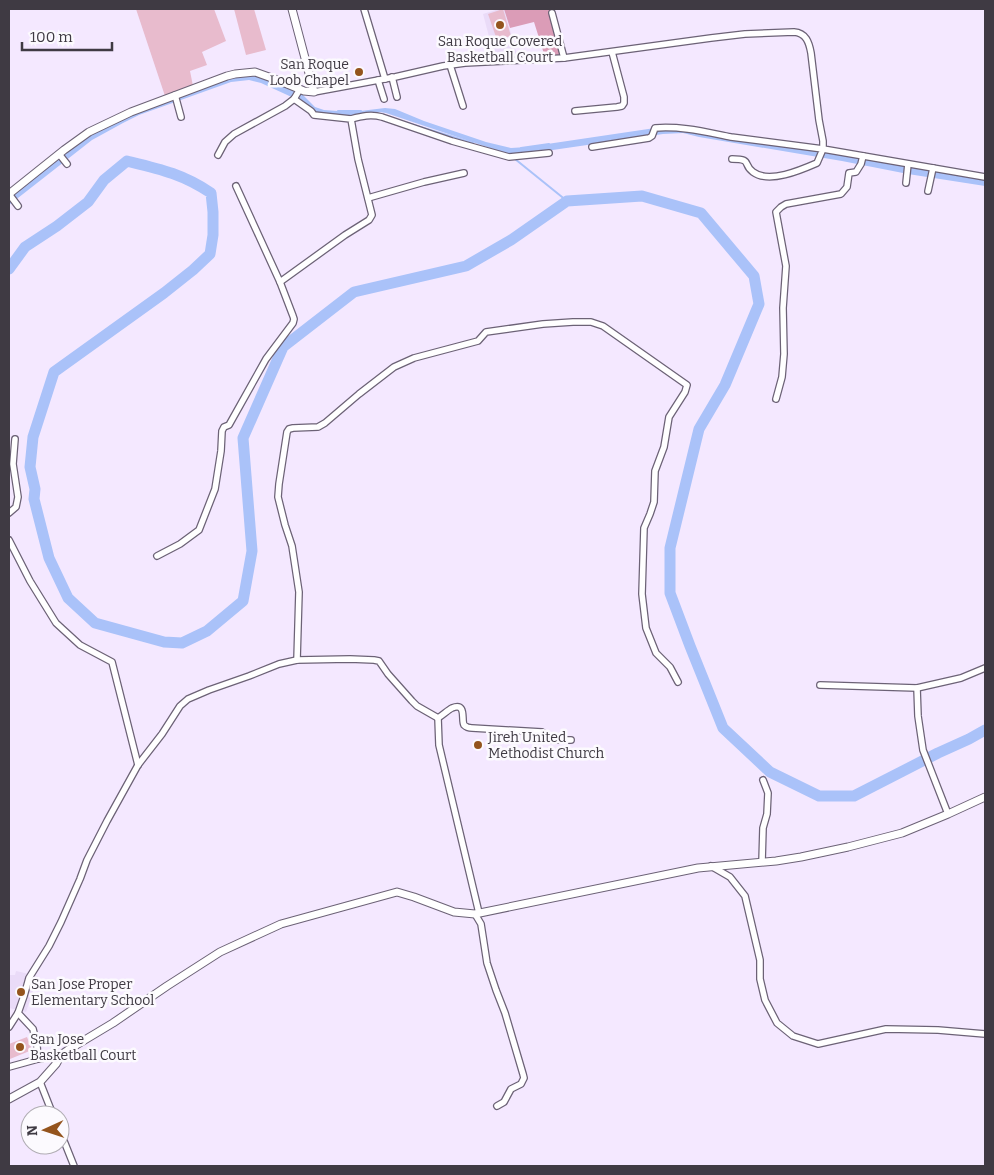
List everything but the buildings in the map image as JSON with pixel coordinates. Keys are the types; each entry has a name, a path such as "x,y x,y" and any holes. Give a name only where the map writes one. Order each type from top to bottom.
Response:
{"street":[{"path":"292,9 314,92"},
{"path":"364,9 397,97"},
{"path":"552,13 564,58"},
{"path":"16,204 9,195 89,132 130,112 176,98 235,74 255,72 299,90 314,92 465,63 564,58 745,34 799,32 807,39 811,53 823,141 822,153 817,163 789,174 762,176 752,171 746,161 732,159"},
{"path":"575,111 618,107 624,103 612,52"},
{"path":"450,65 463,106"},
{"path":"378,80 384,99"},
{"path":"218,155 225,142 234,134 294,100 299,90"},
{"path":"176,98 181,117"},
{"path":"294,100 314,115 351,119 374,115 452,141 509,157 549,153"},
{"path":"280,282 369,220 372,215 358,159 351,119"},
{"path":"592,147 649,138 655,128 679,127 932,172 985,177"},
{"path":"60,155 67,164"},
{"path":"776,398 782,377 784,354 783,308 786,266 776,212 786,204 841,194 847,187 849,173 856,172 862,160"},
{"path":"906,183 908,168"},
{"path":"928,191 932,172"},
{"path":"368,198 464,173"},
{"path":"157,556 180,544 199,530 215,488 222,431 224,427 229,425 266,359 294,319 280,282 236,186"},
{"path":"297,660 298,592 292,546 278,497 289,429 318,427 394,367 414,358 478,341 486,332 543,324 591,322 603,326 687,385 685,392 669,417 664,447 655,471 654,502 644,528 642,594 646,628 656,653 670,666 678,682"},
{"path":"9,513 16,508 18,497 13,464 16,439"},
{"path":"9,540 30,581 56,623 80,645 112,662 138,765"},
{"path":"9,1027 18,1013 28,978 49,946 95,843 138,765 162,734 180,706 188,698 279,664 297,660 350,659 379,661 388,674 417,706 438,718"},
{"path":"820,685 917,688 961,678 985,668"},
{"path":"917,688 918,716 923,750 948,814"},
{"path":"438,718 453,708 459,708 462,710 465,726 542,732 550,740 571,740"},
{"path":"438,718 439,745 477,914 481,924 488,962 524,1074 521,1084 511,1089 504,1102 498,1106"},
{"path":"762,862 763,828 767,814 768,793 763,780"},
{"path":"9,1099 40,1082 56,1064 61,1055 113,1023 167,986 220,952 281,924 397,892 454,912 477,914 698,868 801,857 902,833 985,797"},
{"path":"711,866 730,878 745,896 760,960 760,979 765,1000 777,1023 793,1036 818,1044 886,1029 938,1030 985,1034"},
{"path":"18,1013 33,1029 38,1059"},
{"path":"9,1067 61,1055"},
{"path":"40,1082 50,1105"}],"shaded area":[{"path":"136,9 214,9 226,41 202,52 207,65 190,71 193,86 165,96"},
{"path":"234,9 254,9 266,50 246,55"},
{"name":"San Roque Covered Basketball Court","path":"503,9 511,36 497,40 488,14"},
{"path":"504,9 518,58 495,59 483,14"},
{"path":"504,9 553,9 566,56 545,57 534,22 510,28"},
{"name":"San Jose Proper Elementary School","path":"16,971 38,976 26,1012 9,1008 9,975 15,975"},
{"name":"San Jose Basketball Court","path":"27,1037 32,1050 10,1059 9,1044"}],"water":[{"path":"256,75 295,90 315,107 324,110 352,112 385,108 395,109 486,142 511,148 682,125 908,167 985,179 985,186 683,133 663,134 525,154 509,154 386,113 380,112 352,116 324,114 314,111 296,99 261,83 249,80 231,82 139,115 123,123 92,140 9,205 9,197 91,134 122,118 231,76"}],"waterway":[{"path":"338,111 361,111"},
{"path":"404,122 473,143"},
{"path":"521,148 549,144"},
{"path":"515,159 567,201"},
{"path":"9,269 25,247 57,226 88,202 104,180 127,161 181,177 211,193 213,235 210,254 164,293 54,372 33,437 30,467 35,489 34,499 49,558 68,598 95,623 164,642 182,643 207,631 243,601 252,551 243,438 283,347 354,292 466,266 511,240 567,201 642,196 701,213 754,276 759,304 725,385 699,429 670,548 670,593 723,728 770,772 819,796 854,796 985,730"}],"place":[{"name":"San Roque Covered Basketball Court","path":"500,25"},
{"name":"San Roque Loob Chapel","path":"359,72"},
{"name":"Jireh United Methodist Church","path":"478,745"},
{"name":"San Jose Proper Elementary School","path":"21,992"},
{"name":"San Jose Basketball Court","path":"20,1047"}]}
